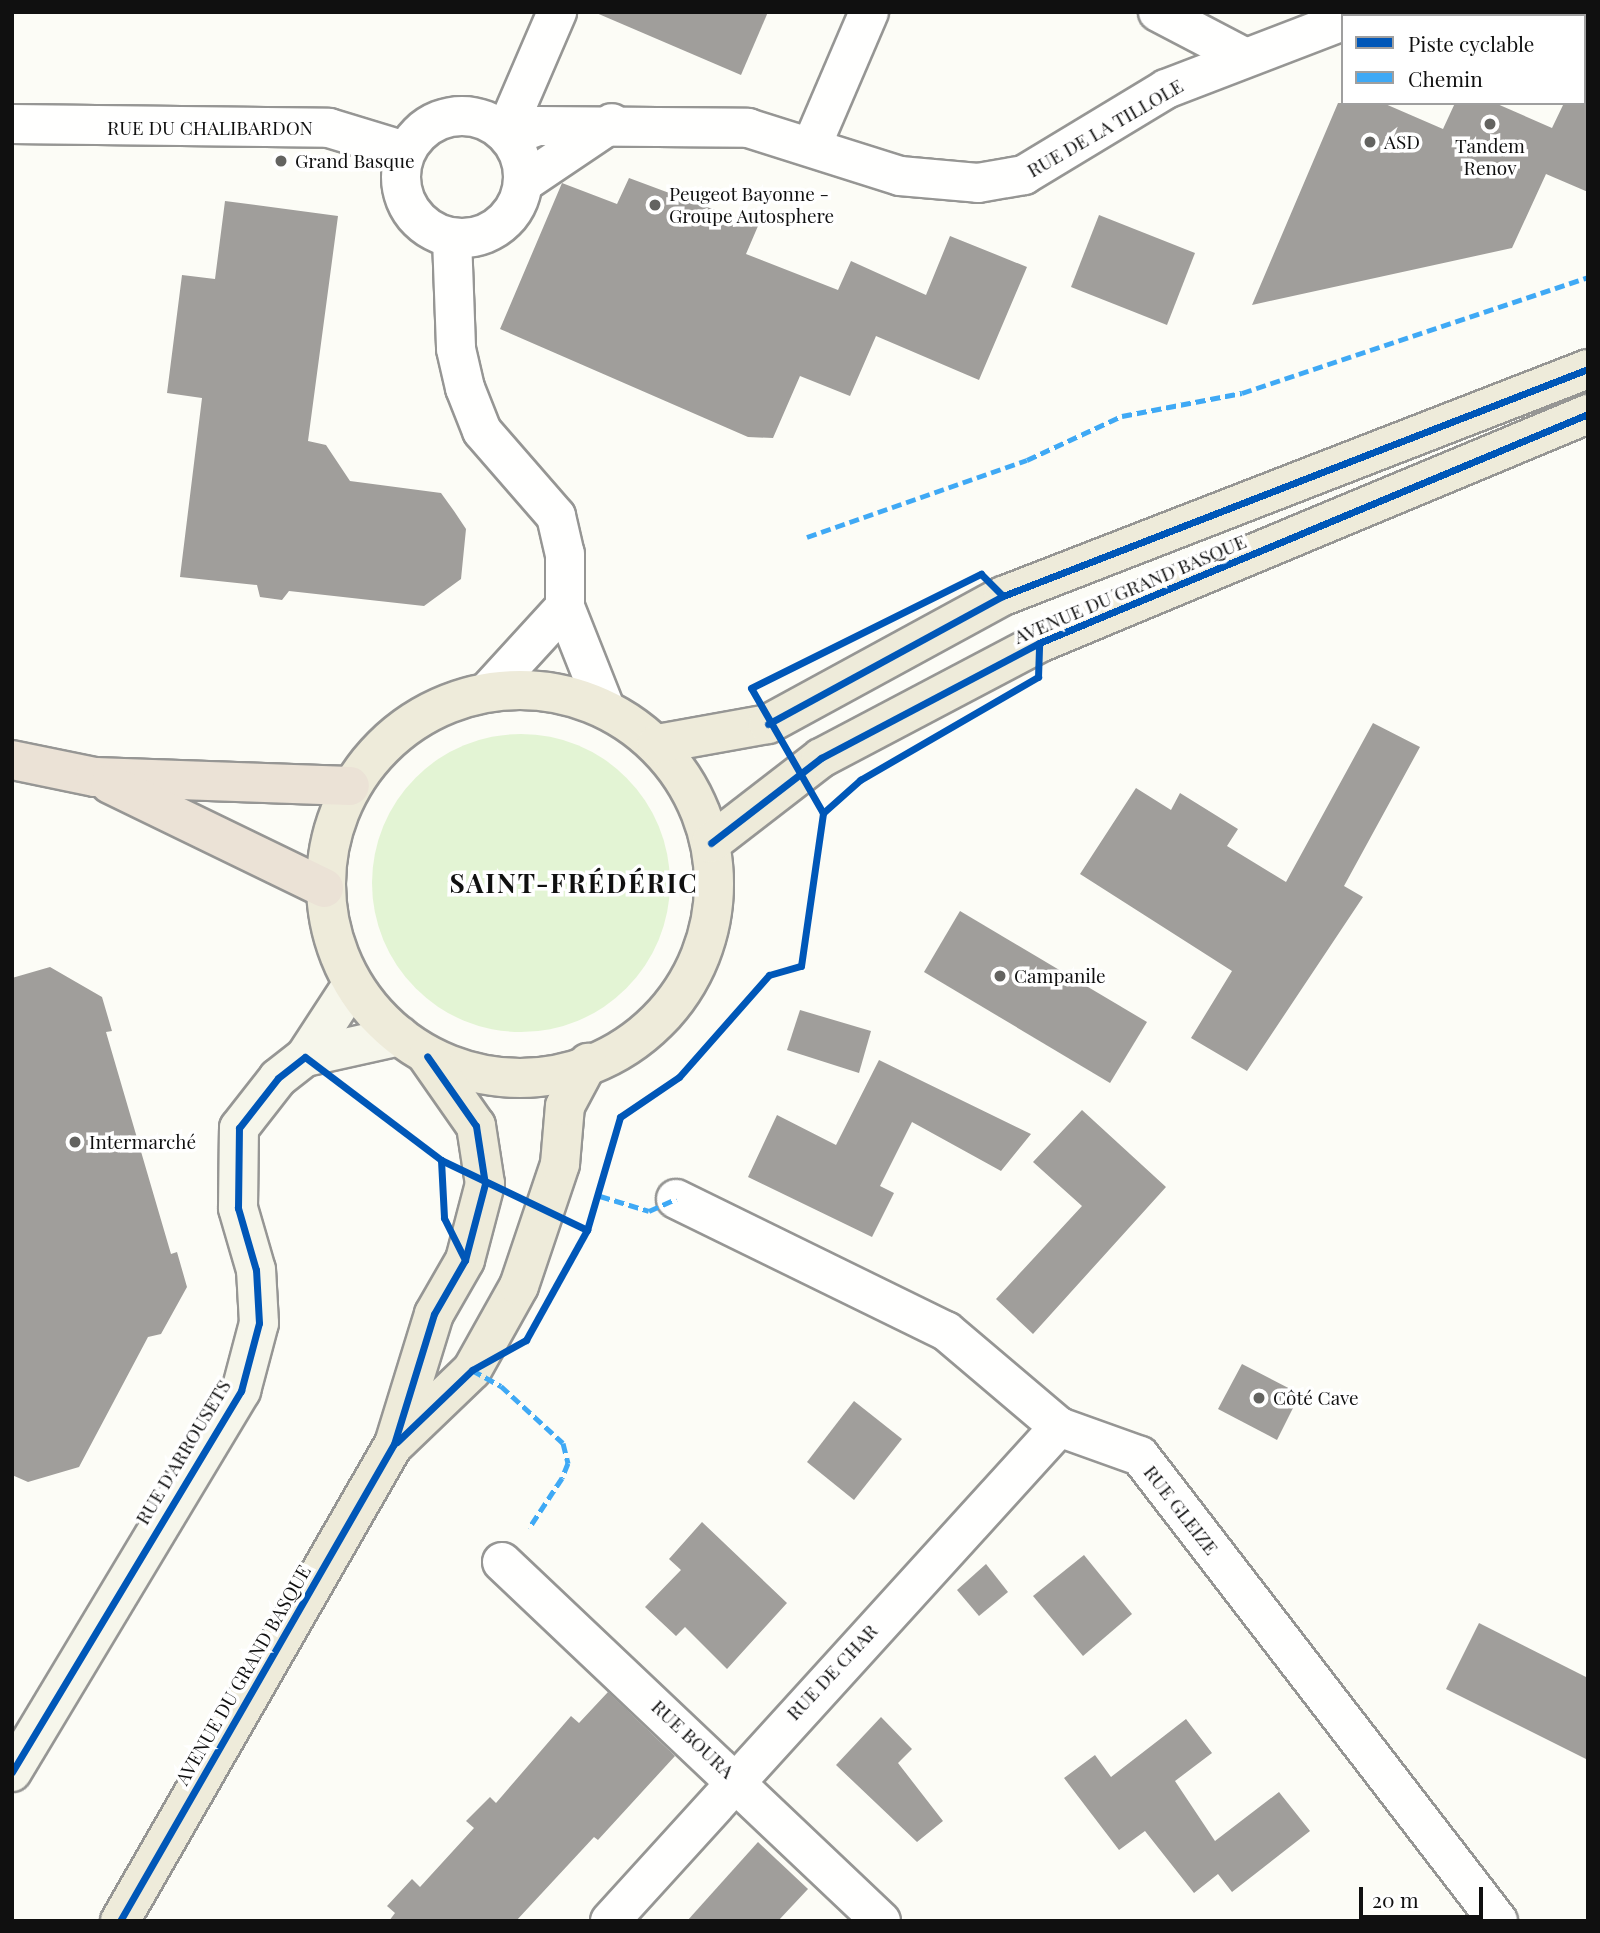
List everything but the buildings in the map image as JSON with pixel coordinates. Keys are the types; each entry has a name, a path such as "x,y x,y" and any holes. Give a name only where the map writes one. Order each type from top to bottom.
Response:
{"highway":[{"path":"12,760 95,777 350,786"},
{"path":"95,777 324,888"}],"main road":[{"name":"AVENUE DU GRAND BASQUE","path":"657,744 768,724 1003,596 1588,369"},
{"name":"AVENUE DU GRAND BASQUE","path":"120,1921 394,1444 434,1314 465,1260 485,1184 476,1126 413,1046 352,985 332,939 324,888 330,835 350,786 386,741 433,709 488,691 546,690 605,708 657,744 681,773 711,844 821,758 1039,643 1588,414"},
{"path":"413,1046 489,1077 545,1077 614,1055 663,1017 698,965 714,905 711,844"},
{"name":"AVENUE DU GRAND BASQUE","path":"394,1444 472,1370 519,1286 559,1164 565,1106 588,1063"}],"street":[{"path":"507,135 557,12"},
{"path":"812,145 869,12"},
{"path":"1158,12 1244,57"},
{"name":"RUE DE LA TILLOLE","path":"507,135 537,126 612,123 748,128 812,145 900,176 978,183 1024,175 1166,89 1341,22"},
{"path":"523,183 507,135 485,120 462,115 419,132 405,151 400,170 407,206 434,233 452,238 472,238 507,219 523,183 612,123"},
{"name":"RUE DU CHALIBARDON","path":"12,124 330,128 405,151"},
{"path":"452,238 456,349 465,388 482,431 556,516 565,554 565,607 605,708"},
{"path":"488,691 565,607"},
{"name":"RUE D'ARROUSETS","path":"12,1772 241,1391 258,1323 256,1269 238,1208 239,1129 278,1078 305,1057 352,985"},
{"name":"RUE D'ARROUSETS","path":"305,1057 413,1046"},
{"name":"RUE GLEIZE","path":"676,1199 946,1331 1059,1427 1140,1456 1498,1921"},
{"name":"RUE DE CHAR","path":"610,1921 734,1777 1059,1427"},
{"name":"RUE BOURA","path":"502,1562 734,1777 881,1921"}],"green space":[{"path":"521,734 564,740 591,751 616,768 636,788 659,826 667,854 670,883 664,926 653,953 636,978 616,998 578,1021 550,1029 521,1032 478,1026 451,1015 426,998 406,978 383,940 375,912 372,883 378,840 389,813 406,788 426,768 464,745 492,737"}],"marked path":[{"path":"807,537 1027,460 1122,416 1242,393 1588,277"},
{"path":"600,1196 649,1211 676,1199"},
{"path":"472,1370 501,1386 563,1443 568,1463 562,1478 529,1528"}],"cycle path":[{"path":"768,724 1003,596 1588,369"},
{"path":"711,843 821,758 1039,643 1588,414"},
{"path":"12,1772 241,1391 259,1323 256,1270 238,1208 239,1128 278,1078 305,1057 441,1160 587,1230 620,1117 679,1077 769,975 801,966 823,813 751,688 981,574 1003,596"},
{"path":"823,813 860,780 1038,677 1039,643"},
{"path":"120,1921 394,1444 434,1314 465,1260 485,1184 476,1126 427,1056"},
{"path":"441,1160 444,1218 465,1260"},
{"path":"397,1442 472,1370 526,1340 587,1230"}],"place":[{"name":"Tandem Renov","path":"1490,124"},
{"name":"ASD","path":"1370,142"},
{"name":"Grand Basque","path":"281,161"},
{"name":"Peugeot Bayonne - Groupe Autosphere","path":"655,205"},
{"name":"Campanile","path":"1000,976"},
{"name":"Intermarché","path":"75,1142"},
{"name":"Côté Cave","path":"1259,1398"}],"district":[{"name":"SAINT-FRÉDÉRIC","path":"574,883"}]}
